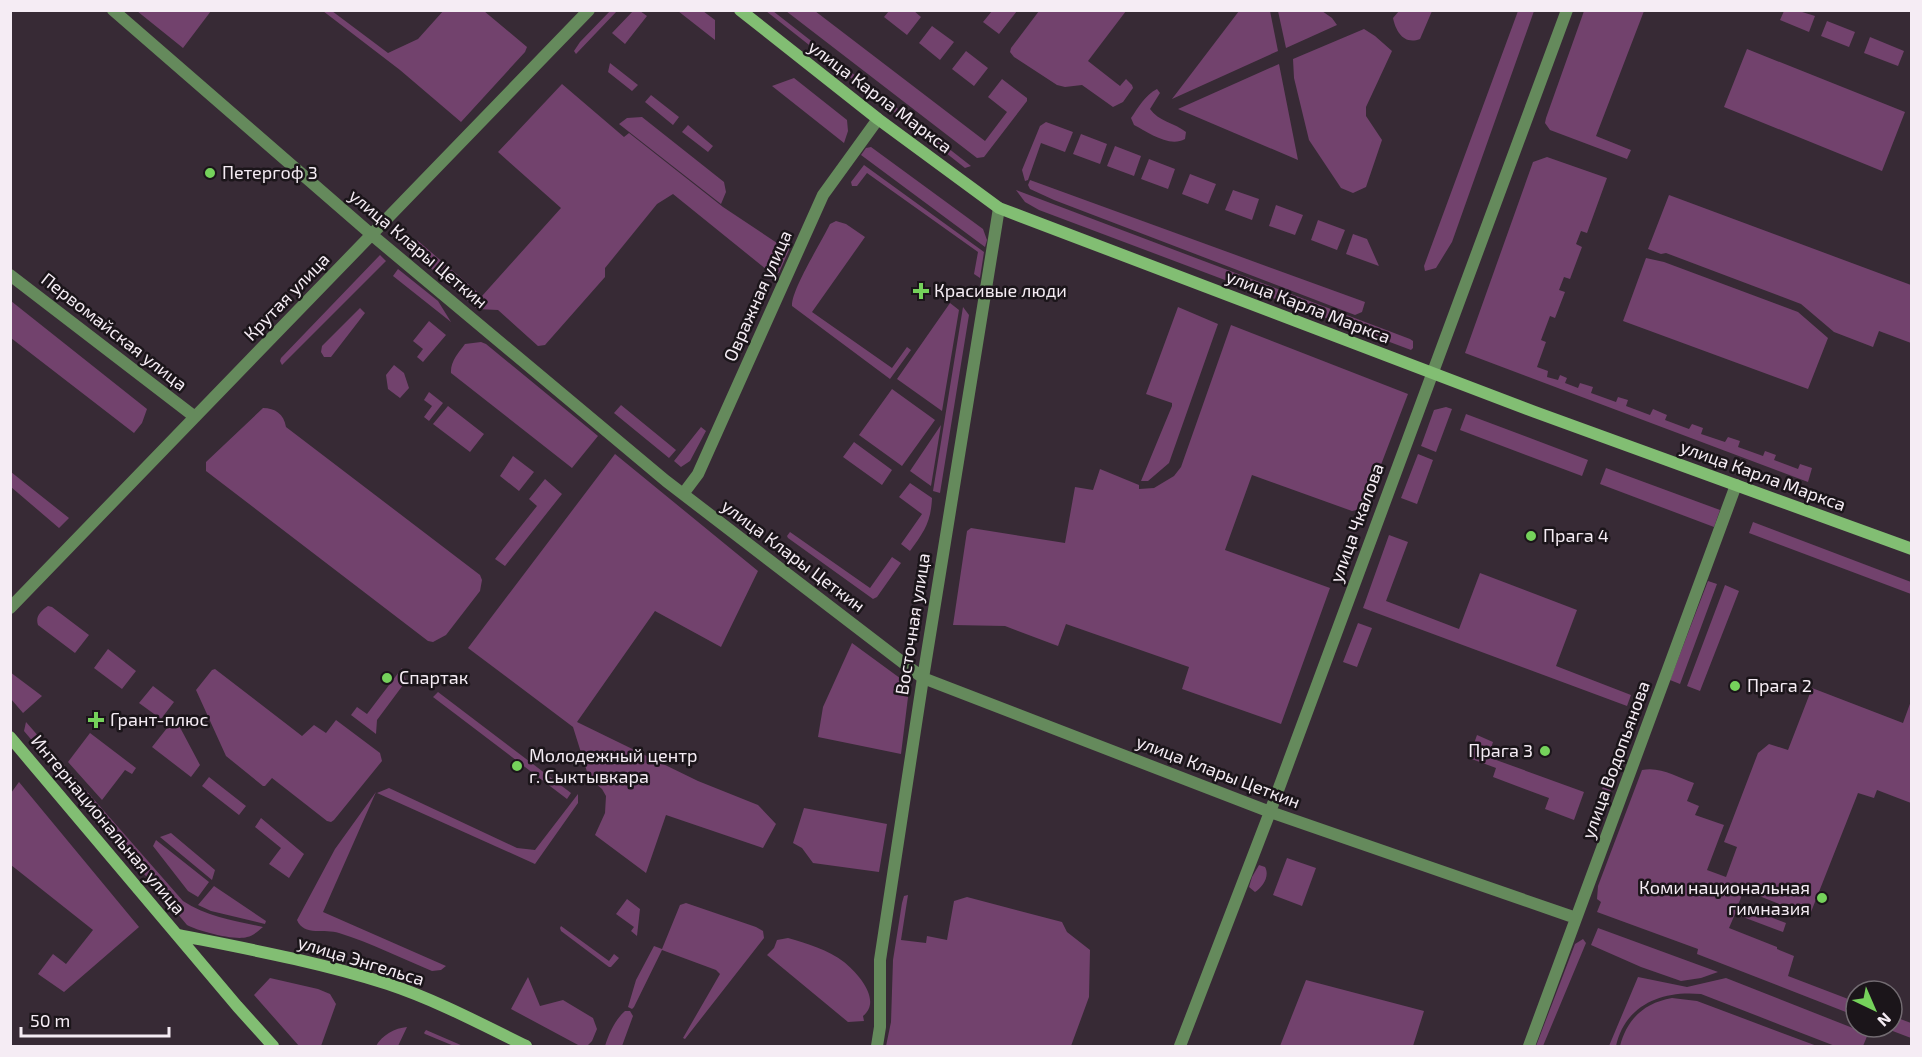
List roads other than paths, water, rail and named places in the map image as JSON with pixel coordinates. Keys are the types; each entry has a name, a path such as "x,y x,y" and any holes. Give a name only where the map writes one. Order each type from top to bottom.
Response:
{"street":[{"name":"улица Клары Цеткин","path":"113,10 372,235 683,494 923,678 1270,812 1576,918"},
{"name":"Крутая улица","path":"10,608 589,10"},
{"name":"улица Карла Маркса","path":"740,10 878,119 999,208 1432,373 1911,549"},
{"name":"улица Чкалова","path":"1180,1047 1270,812 1567,10"},
{"name":"Овражная улица","path":"683,494 698,474 823,195 878,119"},
{"name":"Восточная улица","path":"877,1047 881,1012 880,960 999,208"},
{"name":"Первомайская улица","path":"10,275 195,417"},
{"name":"улица Водопьянова","path":"1528,1047 1736,485"},
{"name":"Интернациональная улица","path":"10,737 273,1047"},
{"name":"улица Энгельса","path":"178,935 281,955 389,985 450,1008 526,1047"}],"place":[{"name":"Петергоф 3","path":"210,173"},
{"name":"Красивые люди","path":"921,291"},
{"name":"Прага 4","path":"1531,536"},
{"name":"Спартак","path":"387,678"},
{"name":"Прага 2","path":"1735,686"},
{"name":"Грант-плюс","path":"96,720"},
{"name":"Прага 3","path":"1545,751"},
{"name":"Молодежный центр г. Сыктывкара","path":"517,766"},
{"name":"Коми национальная гимназия","path":"1822,898"}]}
